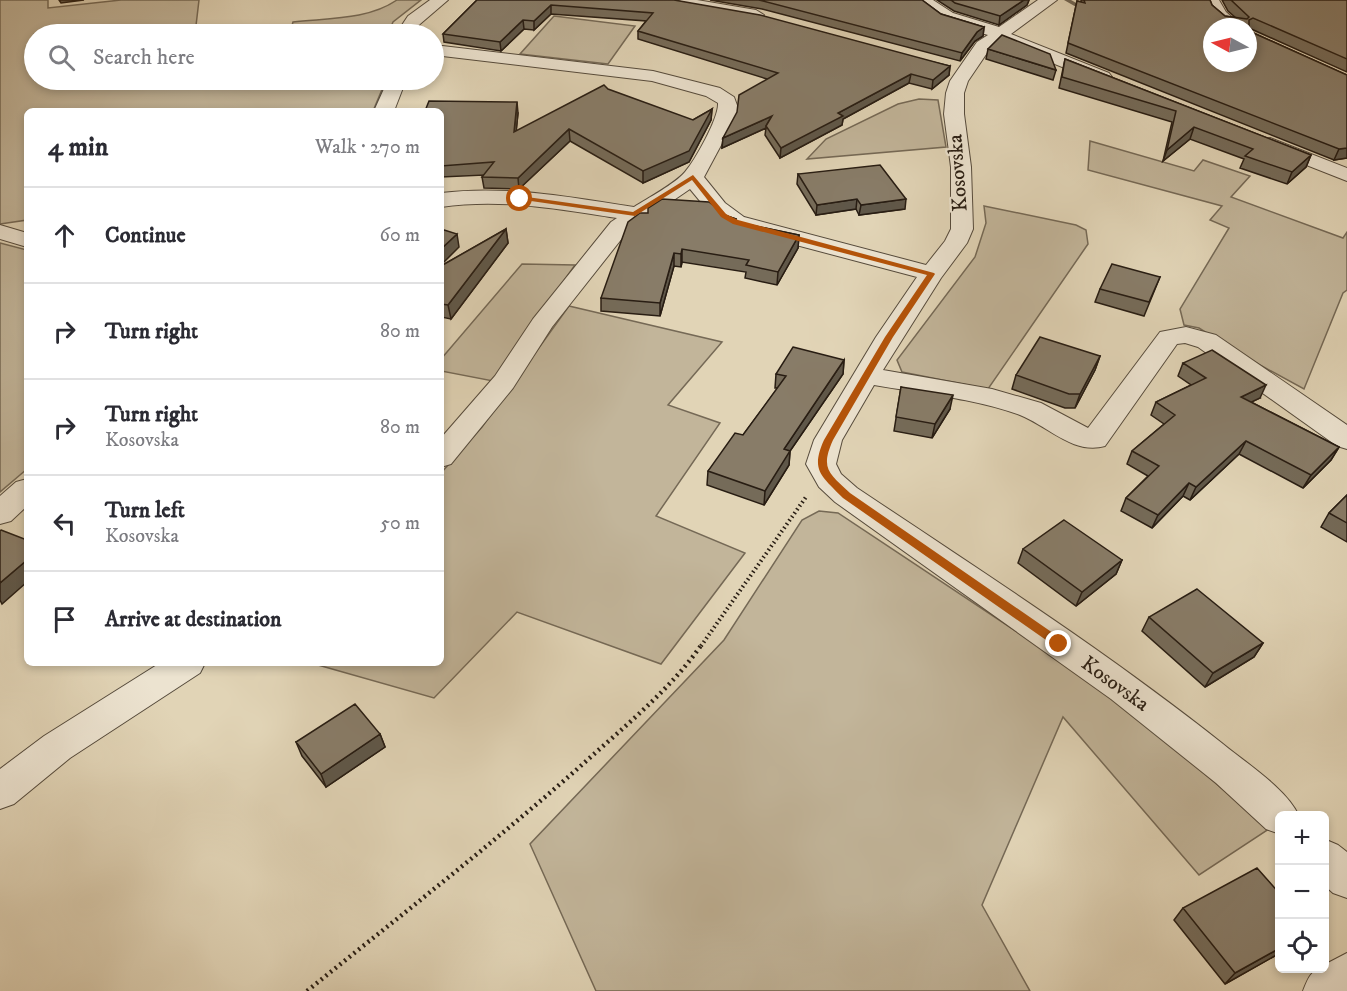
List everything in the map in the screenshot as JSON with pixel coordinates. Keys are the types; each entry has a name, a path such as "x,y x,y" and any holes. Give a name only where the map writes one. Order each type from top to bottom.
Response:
{"street":[{"path":"412,24 440,0"},
{"path":"668,0 703,4 772,19"},
{"path":"922,0 947,17 1000,33 1011,41 1120,84"},
{"name":"Kosovska","path":"1049,0 1000,33 955,68 954,114 961,166 962,229 956,243 889,337 828,440 821,464 824,473 846,495 1135,698 1242,782 1275,812"},
{"path":"1211,0 1223,18"},
{"path":"444,51 630,72 680,81 714,92 727,101 728,108 724,121 693,177 635,214 605,242 542,324 504,382 444,453"},
{"path":"385,108 393,90"},
{"path":"1249,135 1347,175"},
{"path":"693,177 706,196 724,215 736,222 932,274"},
{"path":"444,200 483,196 511,198 635,214"},
{"path":"0,231 24,227"},
{"path":"0,231 24,239"},
{"path":"867,375 960,392 1031,409 1088,439 1095,439 1169,337 1174,335 1198,337 1309,410 1347,439"},
{"path":"0,513 24,492"},
{"path":"0,792 57,747 183,666"},
{"path":"1329,863 1347,879"},
{"path":"1324,991 1347,975"}],"path":[{"path":"307,991 521,819 611,739 687,666 824,473"}],"shaded area":[{"path":"0,0 48,0 48,8 121,0 199,0 196,24 24,24 24,90 382,90 374,108 24,108 24,220 0,224"},
{"path":"397,0 421,0 392,24 292,24 293,22 361,15 386,7"},
{"path":"554,16 635,26 608,64 520,54"},
{"path":"919,99 938,100 946,147 807,159 826,139 898,104"},
{"path":"1090,141 1194,171 1203,160 1250,176 1231,197 1343,238 1347,232 1347,290 1343,293 1304,389 1240,354 1199,328 1184,325 1180,309 1229,228 1210,220 1222,206 1088,170"},
{"path":"984,206 1076,225 1086,230 1088,244 988,389 902,372 897,360 975,257 986,223"},
{"path":"0,243 24,249 24,472 0,492"},
{"path":"522,264 575,265 493,381 444,372 444,355"},
{"path":"569,306 722,342 668,405 720,423 656,516 745,553 661,664 517,612 434,698 322,666 444,666 444,470 482,427"},
{"path":"819,511 838,513 1079,673 1155,731 1269,829 1199,875 1063,717 982,905 1030,991 596,991 530,844 724,640 802,520"}],"building":[{"path":"477,0 674,0 760,15 950,66 933,80 911,74 838,113 843,116 781,148 766,126 772,116 723,138 737,112 739,95 778,73 638,31 653,13 551,5 534,21 523,20 500,42 444,33"},
{"path":"759,0 922,0 941,14 984,27 977,32 962,53"},
{"path":"951,0 1024,0 1000,16"},
{"path":"1084,0 1210,0 1212,5 1225,16 1240,18 1203,18 1203,72 1257,72 1257,35 1347,75 1347,148 1339,149 1068,43 1077,1 1085,3"},
{"path":"1231,0 1347,0 1347,59 1257,18 1248,18"},
{"path":"1002,35 1050,54 1056,70 988,49"},
{"path":"1065,59 1311,155 1292,172 1245,156 1253,149 1194,127 1167,150 1176,111 1062,77"},
{"path":"604,85 608,89 693,120 712,109 689,151 643,171 569,129 518,178 482,177 494,162 444,166 444,108 426,108 429,101 517,102 514,132"},
{"path":"880,165 906,199 861,205 857,199 817,205 798,174"},
{"path":"662,199 709,202 727,216 736,219 734,222 799,235 778,272 746,265 749,260 682,249 681,254 674,253 660,303 601,298 628,222 640,213 648,213 648,208"},
{"path":"506,229 448,305 444,304 444,264"},
{"path":"444,230 457,234 444,246"},
{"path":"1112,264 1160,277 1149,302 1100,289"},
{"path":"1040,337 1100,356 1080,394 1069,394 1016,375"},
{"path":"793,347 844,360 784,449 790,451 765,491 708,471 735,433 743,435 786,376 776,374"},
{"path":"1212,350 1266,385 1241,397 1339,447 1311,475 1246,441 1196,487 1189,483 1158,515 1126,498 1159,466 1132,451 1175,415 1156,402 1206,378 1183,363"},
{"path":"901,387 953,395 935,424 896,417"},
{"path":"1347,495 1347,523 1329,513"},
{"path":"1064,520 1122,560 1082,592 1023,549"},
{"path":"0,531 24,539 24,563 0,583"},
{"path":"1197,589 1263,643 1213,673 1149,617"},
{"path":"355,704 380,734 321,774 296,742"},
{"path":"1257,868 1275,888 1275,951 1235,973 1183,908"}],"waterway":[{"path":"1067,0 1087,11"}],"route":[{"path":"520,199 635,214 693,177 706,196 724,215 736,222 932,274 889,337 828,440 821,464 824,473 846,495 1059,644"}]}
